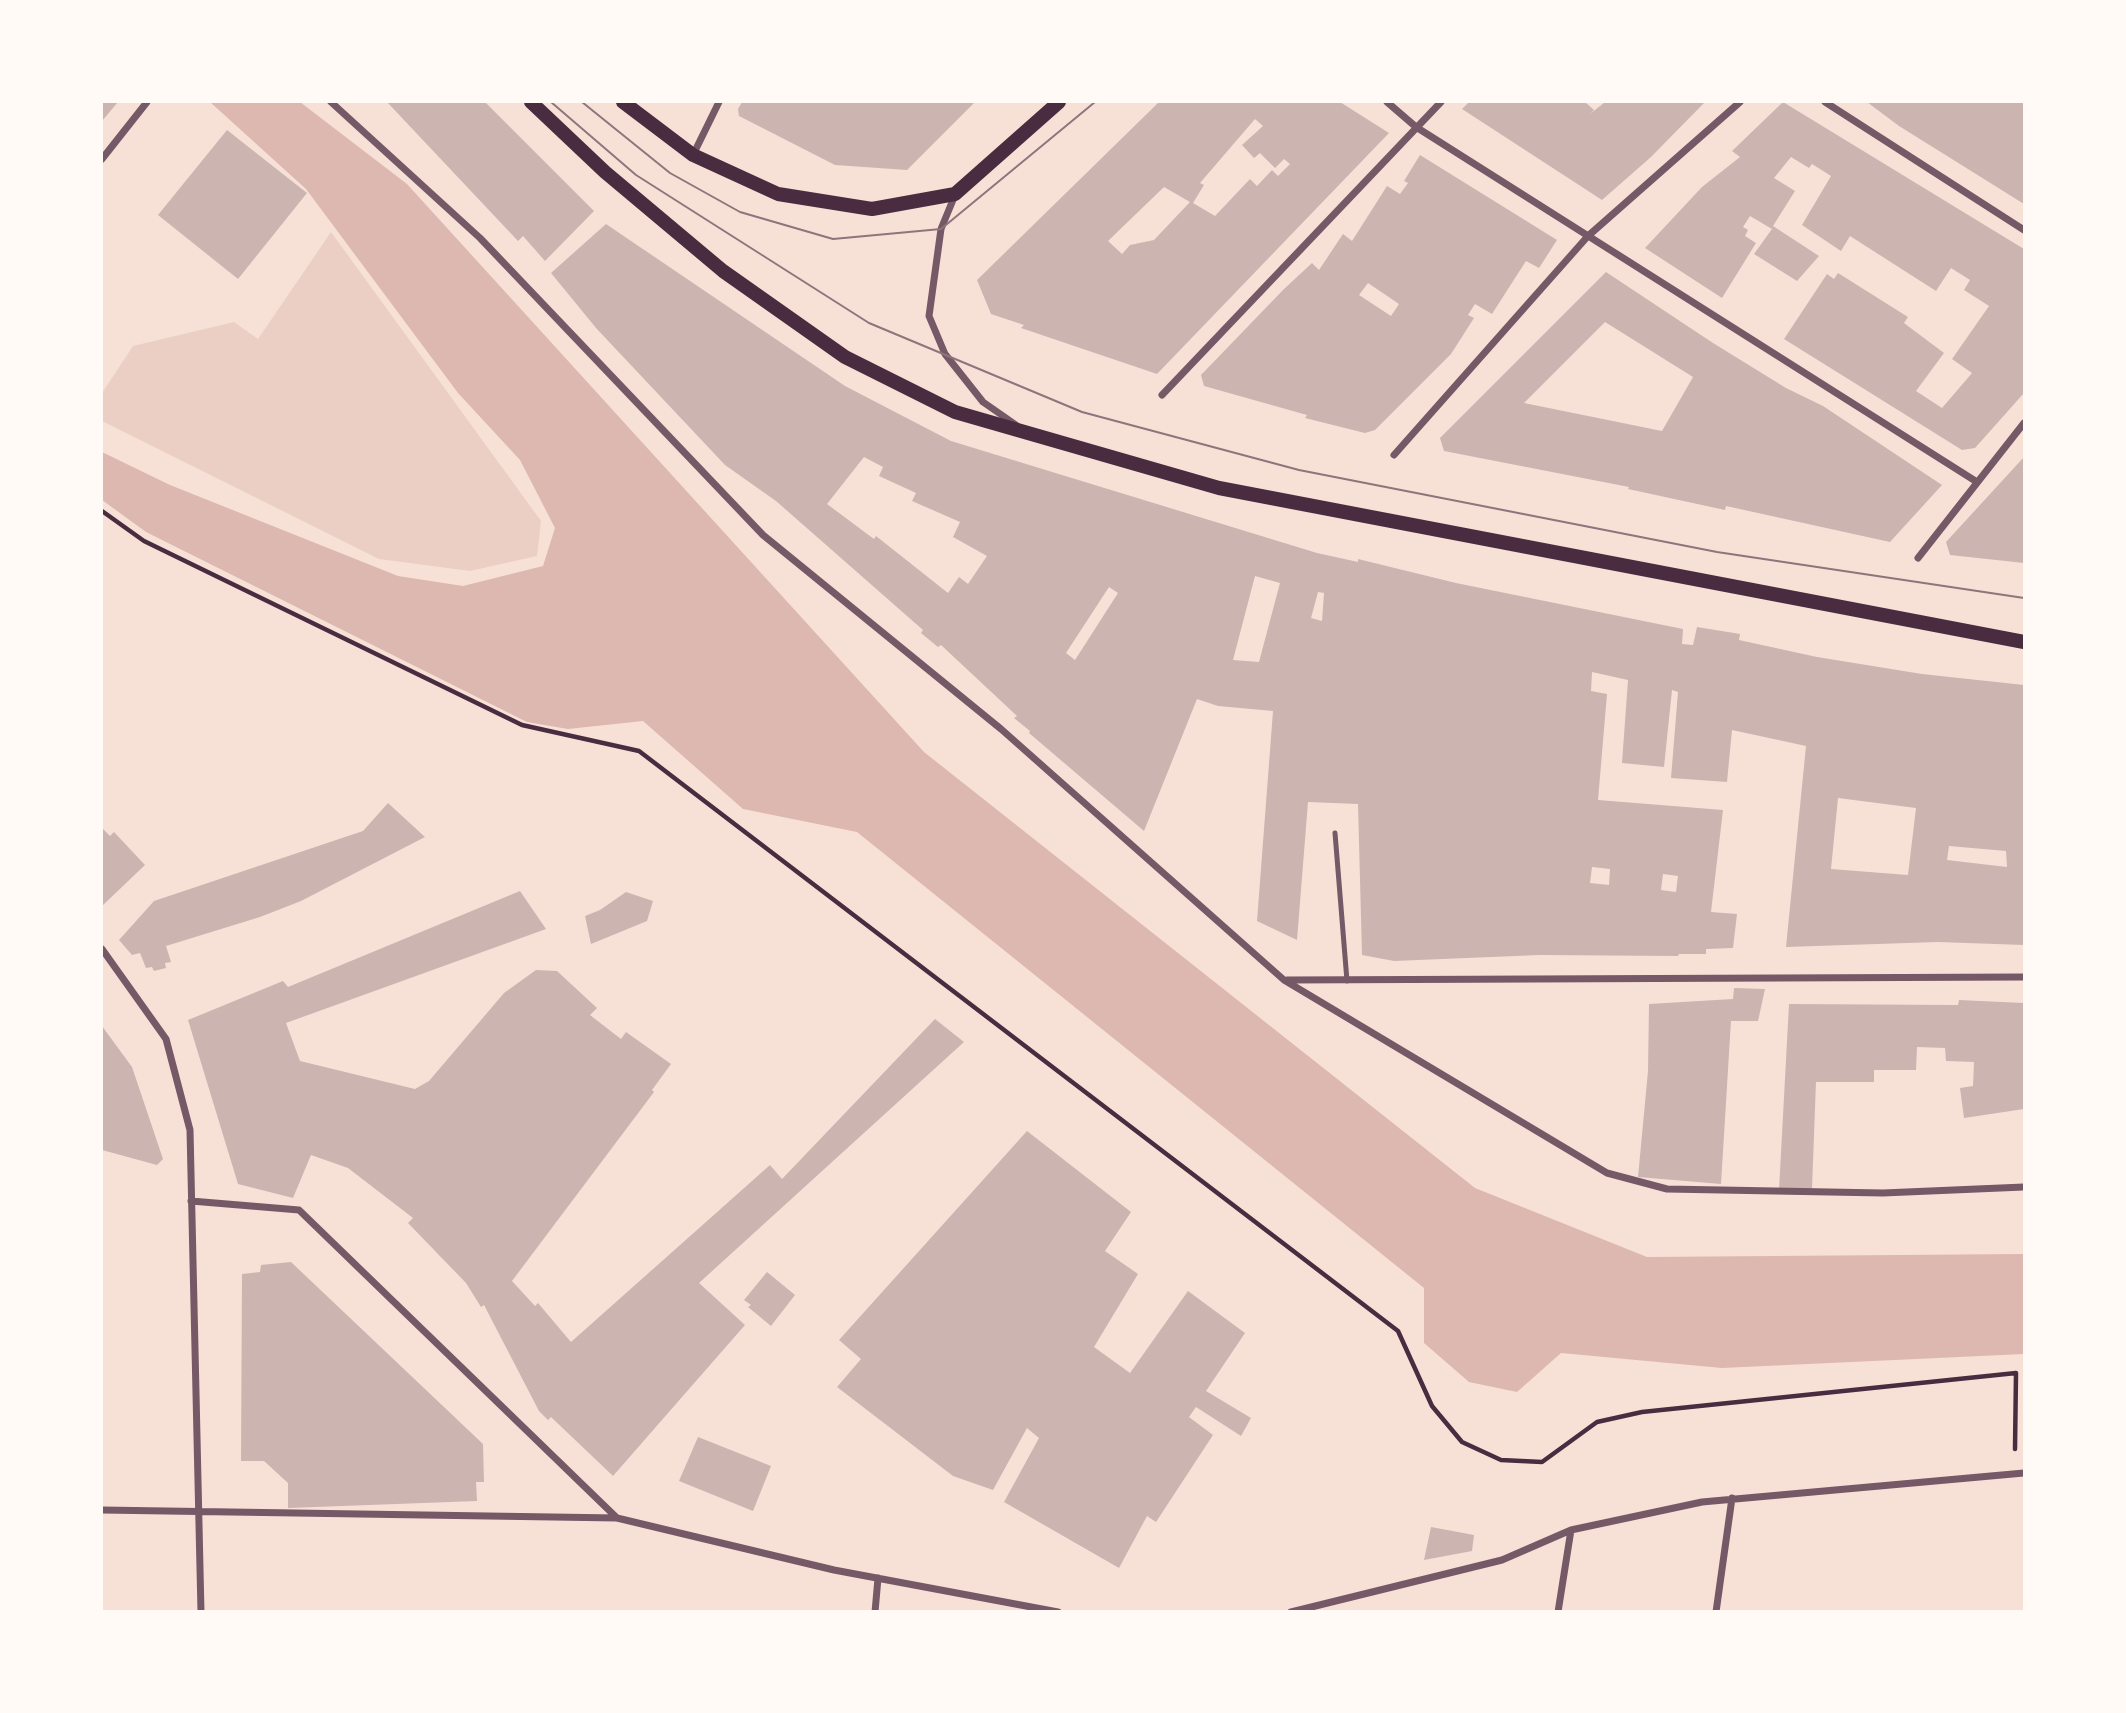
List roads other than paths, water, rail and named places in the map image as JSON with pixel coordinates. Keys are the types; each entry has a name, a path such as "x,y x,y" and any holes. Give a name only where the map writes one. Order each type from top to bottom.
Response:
{"main road":[{"path":"531,102 605,172 723,271 845,357 956,412 1219,488 2025,642"},
{"path":"623,102 693,155 778,194 873,209 955,194 1059,102"}],"street":[{"path":"102,159 148,102"},
{"path":"331,102 480,238 764,535 1001,729 1284,980 1607,1173 1667,1189 1882,1193 2025,1187"},
{"path":"693,155 719,102"},
{"path":"1387,102 1416,127 1977,482"},
{"path":"1162,395 1441,102"},
{"path":"1394,455 1588,236 1740,102"},
{"path":"1825,102 2025,230"},
{"path":"955,194 941,229 929,316 945,354 983,402 1027,433"},
{"path":"1917,558 2025,423"},
{"path":"102,949 166,1040 190,1130 201,1612"},
{"path":"1284,980 2025,977"},
{"path":"191,1201 299,1210 617,1518"},
{"path":"1291,1612 1502,1560 1571,1530 1731,1498 2025,1473"},
{"path":"1716,1612 1731,1498"},
{"path":"102,1510 617,1518 878,1578 1058,1612"},
{"path":"1558,1612 1571,1530"},
{"path":"875,1612 878,1578"}],"lane":[{"path":"1335,833 1347,981"}],"tram line":[{"path":"551,102 636,175 869,323 1082,412 1299,470 1717,552 2024,598"},
{"path":"582,102 670,173 740,212 833,239 941,229 1095,102"}]}
